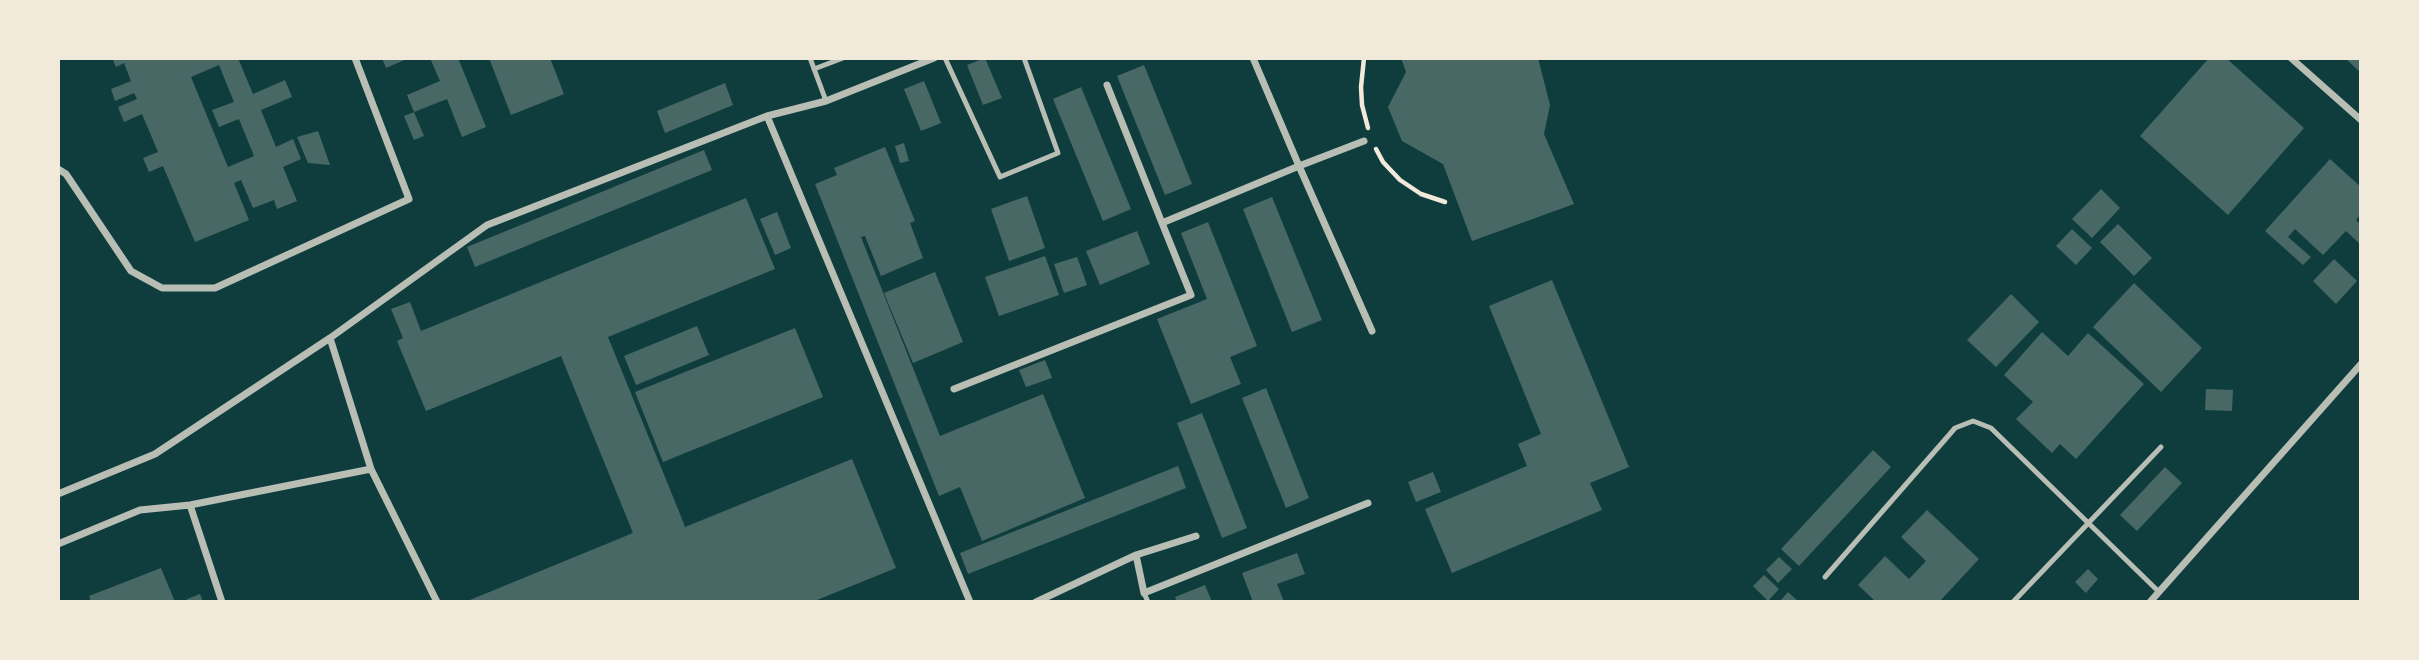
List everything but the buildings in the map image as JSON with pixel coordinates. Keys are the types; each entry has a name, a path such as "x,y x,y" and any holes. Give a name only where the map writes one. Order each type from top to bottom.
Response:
{"street":[{"path":"58,169 66,174 131,271 162,288 215,288 409,199 355,58"},
{"path":"58,494 155,454 330,338 486,225 767,116 826,101 934,58"},
{"path":"1253,58 1371,331"},
{"path":"2291,58 2361,120"},
{"path":"954,389 1191,295 1107,85"},
{"path":"767,116 970,602"},
{"path":"1163,223 1368,140"},
{"path":"330,338 371,469 437,602"},
{"path":"2150,602 2361,364"},
{"path":"58,544 141,510 190,505 371,469"},
{"path":"1136,555 1144,593 1368,503"},
{"path":"190,505 222,602"},
{"path":"1036,602 1136,555 1196,536"}],"lane":[{"path":"810,58 826,101"},
{"path":"814,69 843,58"},
{"path":"945,58 1000,177 1058,153 1024,58"},
{"path":"1825,577 1949,435 1964,423 1973,421 1991,428 2159,592"},
{"path":"2012,602 2161,447"},
{"path":"1144,593 1148,602"}],"path":[{"path":"1364,58 1361,87 1368,131"},
{"path":"1368,140 1382,162 1400,180 1421,194 1445,202"}]}
